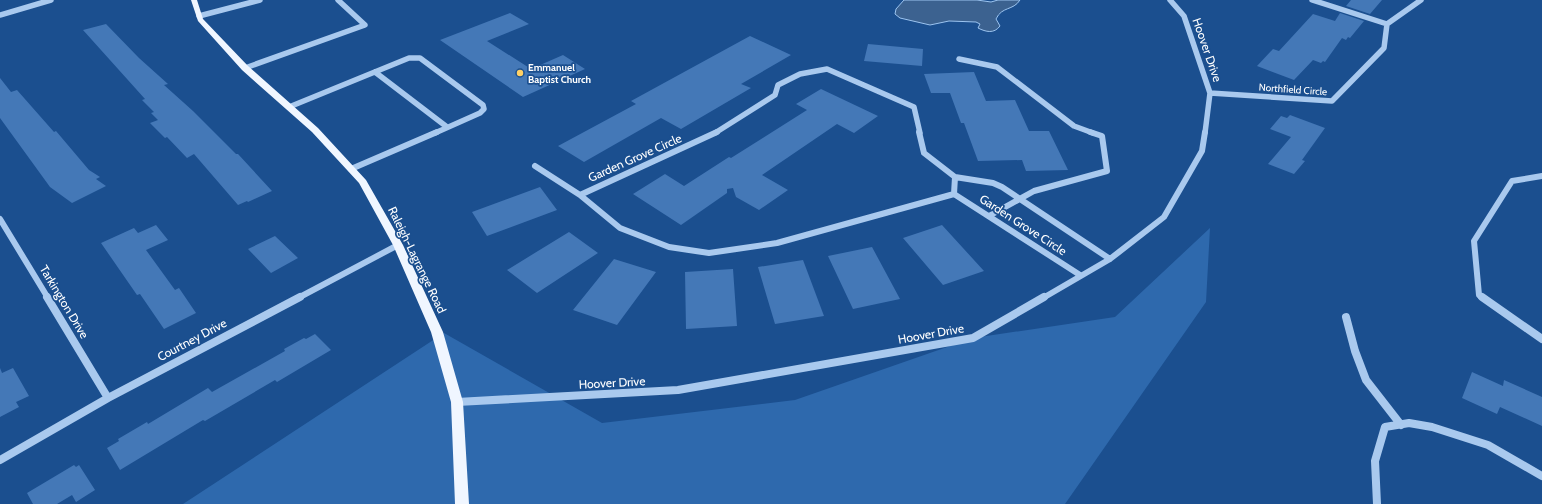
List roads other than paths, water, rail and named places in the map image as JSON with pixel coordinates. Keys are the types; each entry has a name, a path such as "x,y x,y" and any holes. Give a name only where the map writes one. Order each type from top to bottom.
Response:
{"main road":[{"name":"Raleigh-Lagrange Road","path":"194,0 200,20 245,68 315,130 363,182 398,245 437,332 457,402 462,504"}],"street":[{"path":"0,15 51,0"},
{"path":"199,16 260,0"},
{"path":"245,68 365,25 338,0"},
{"name":"Hoover Drive","path":"457,402 678,390 973,338 1110,259 1164,217 1202,151 1210,93 1184,16 1170,0"},
{"path":"1312,0 1387,24 1421,0"},
{"name":"Northfield Circle","path":"1210,93 1332,101 1384,48 1387,24"},
{"path":"289,107 409,58 420,58 483,105 484,109 480,113 351,169"},
{"path":"959,59 997,67 1074,126 1102,136 1106,171 1034,191 989,216"},
{"name":"Garden Grove Circle","path":"955,177 924,153 914,106 827,69 800,74 778,85 775,95 710,136 580,195 620,228 669,247 709,253 777,243 954,194 1080,275"},
{"path":"375,72 447,127"},
{"path":"535,166 580,195"},
{"path":"1542,176 1512,181 1474,241 1479,295 1542,339"},
{"path":"954,194 955,177 993,183 1021,198 1110,259"},
{"name":"Tarkington Drive","path":"0,219 108,398"},
{"name":"Courtney Drive","path":"0,460 108,398 398,245"},
{"path":"1346,317 1355,351 1366,380 1401,425"},
{"path":"1376,504 1374,461 1386,427 1409,423 1432,427 1488,445 1542,476"}],"place":[{"name":"Emmanuel Baptist Church","path":"520,73"}]}
